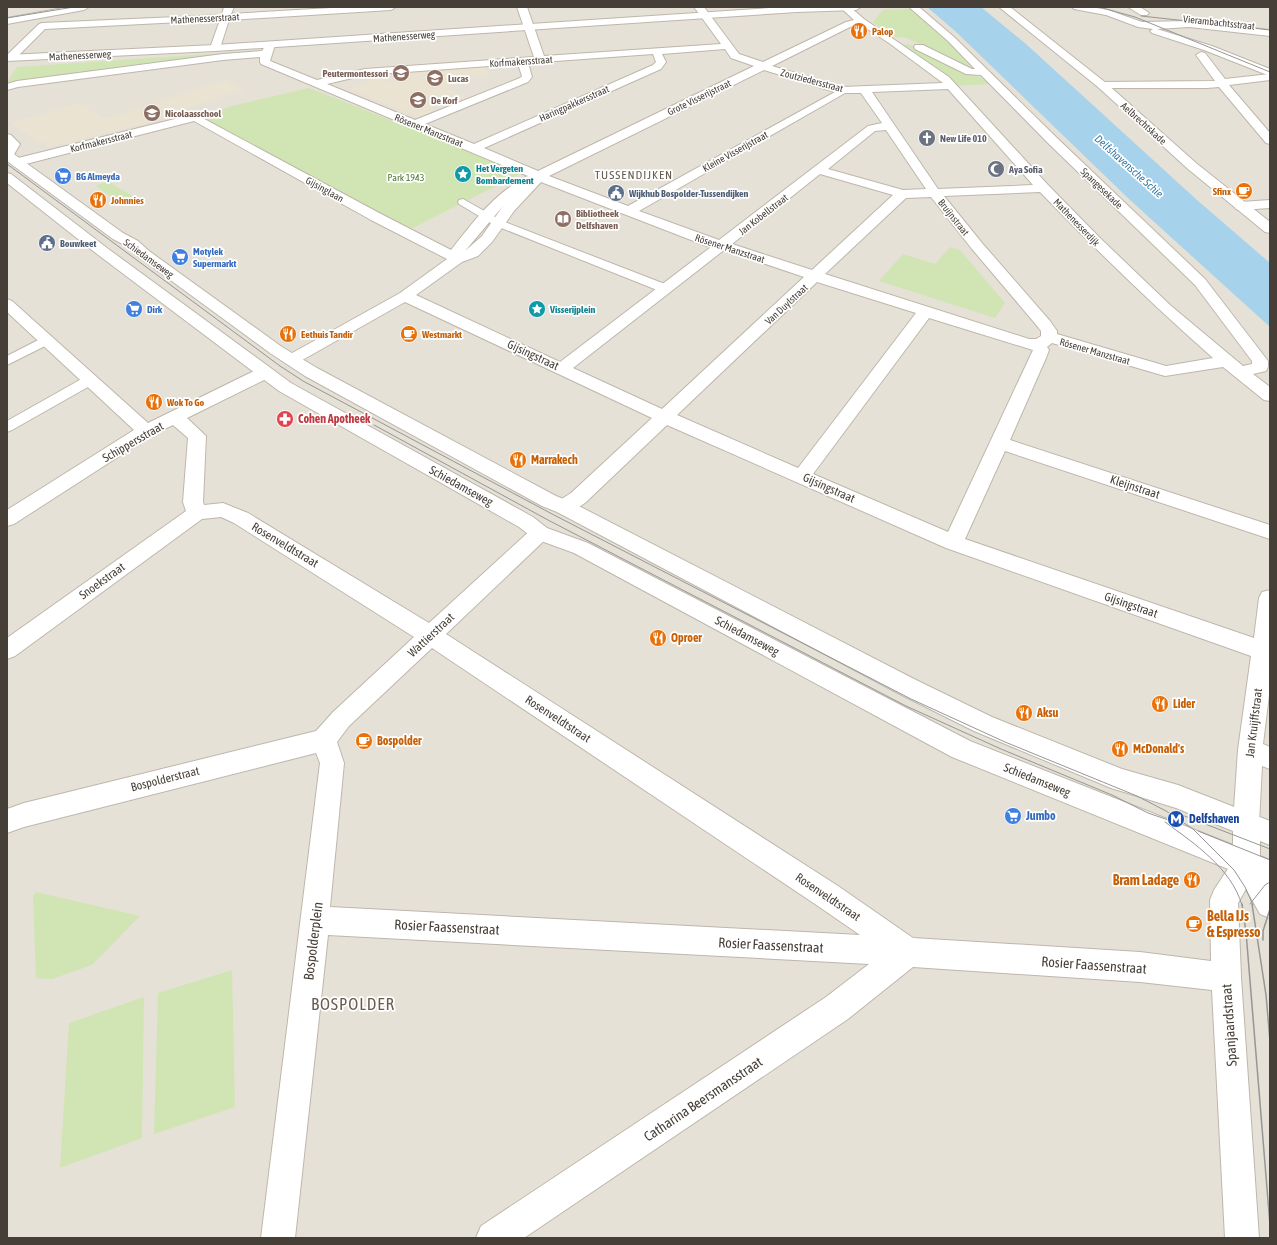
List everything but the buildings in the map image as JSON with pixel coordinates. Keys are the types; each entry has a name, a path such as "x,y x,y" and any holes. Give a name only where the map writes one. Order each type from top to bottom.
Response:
{"street":[{"path":"7,21 56,7"},
{"path":"33,14 84,7"},
{"path":"215,48 229,7"},
{"name":"Mathenesserstraat","path":"42,26 391,7"},
{"path":"522,7 540,60"},
{"name":"Mathenesserweg","path":"797,9 816,7"},
{"name":"Mathenesserdijk","path":"849,7 863,17 861,21 945,79 1043,188 1138,283 1226,362 1241,372 1270,396"},
{"name":"Mathenesserweg","path":"7,87 17,84 223,57 268,49 702,11 856,7"},
{"name":"Spangesekade","path":"914,7 951,39 1054,142 1200,282 1260,361 1260,367 1241,372"},
{"name":"Aelbrechtskade","path":"995,7 1016,17"},
{"name":"Aelbrechtskade","path":"1004,7 1102,85 1192,166 1270,230"},
{"path":"1077,7 1120,13 1155,14"},
{"path":"1110,7 1141,25 1208,48 1269,74"},
{"path":"1133,7 1144,13 1166,21 1208,48"},
{"name":"Zoutziedersstraat","path":"702,11 735,56 841,90 952,86"},
{"path":"8,58 42,26 33,14"},
{"name":"Grote Visserijstraat","path":"291,360 405,296 457,259 473,253 487,240 492,220 539,176 849,24 861,21"},
{"path":"1141,25 1166,21"},
{"name":"Vierambachtsstraat","path":"1166,21 1270,27"},
{"name":"Vierambachtsstraat","path":"1166,21 1270,33"},
{"name":"Mathenesserdijk","path":"892,41 913,44 970,72 984,72"},
{"name":"Korfmakersstraat","path":"316,84 365,72 728,46"},
{"name":"Mathenesserweg","path":"8,58 215,48 268,49"},
{"name":"Rösener Manzstraat","path":"268,49 265,62 539,176 722,246 1027,344 1043,341 1165,371 1226,362"},
{"name":"Haringpakkersstraat","path":"474,148 657,66 661,62 656,51"},
{"path":"1201,56 1270,140"},
{"path":"415,124 524,80 527,78 522,61"},
{"path":"1102,85 1207,85 1269,74"},
{"name":"Kleine Visserijstraat","path":"629,211 840,93 841,90"},
{"name":"Bruijnstraat","path":"865,90 934,192 977,246 1049,331 1043,341 1038,358 1000,443 953,543"},
{"name":"Korfmakersstraat","path":"9,163 195,117"},
{"name":"Gijsinglaan","path":"195,117 376,217 457,259"},
{"name":"Jan Kobellstraat","path":"562,368 722,246 872,128 890,126"},
{"path":"7,138 14,144 9,163"},
{"name":"Schiedamseweg","path":"9,163 118,236 133,244 144,254 291,360 507,479 549,501 564,507 892,679 983,724 1120,780 1178,797 1270,833"},
{"name":"Schiedamseweg","path":"9,163 102,251 264,373 285,387 526,522 540,533 581,548 961,749 1258,869"},
{"path":"819,170 902,194 1043,188"},
{"name":"Van Duylstraat","path":"564,507 578,498 902,194"},
{"path":"463,202 492,220 666,289"},
{"path":"1241,206 1270,204"},
{"name":"Gijsingstraat","path":"405,296 562,368 664,417 953,543 1264,651"},
{"path":"7,304 146,431"},
{"path":"802,476 925,312"},
{"path":"7,361 46,340"},
{"path":"264,373 291,360"},
{"name":"Schippersstraat","path":"7,519 146,431 176,418 264,373"},
{"path":"7,428 90,380"},
{"path":"176,418 197,436 193,502 197,513"},
{"name":"Kleijnstraat","path":"1000,443 1270,532"},
{"name":"Rosenveldtstraat","path":"197,513 223,510 241,518 431,636 828,896 909,952"},
{"name":"Snoekstraat","path":"7,650 197,513"},
{"name":"Wattierstraat","path":"324,740 341,719 540,533"},
{"name":"Jan Kruijffstraat","path":"1246,824 1260,754 1264,651 1270,598"},
{"name":"Bospolderstraat","path":"7,821 24,815 324,740"},
{"name":"Bospolderplein","path":"278,1238 332,763 324,740"},
{"path":"1246,824 1258,869 1270,904"},
{"name":"Spanjaardstraat","path":"1242,1238 1226,977 1224,900 1258,869"},
{"name":"Rosier Faassenstraat","path":"315,920 909,952 1140,967 1226,977"},
{"name":"Catharina Beersmansstraat","path":"493,1238 653,1133 837,1008 909,952"}],"shaded area":[{"path":"7,7 938,7 1270,309 1270,1238 7,1238"},
{"path":"976,7 1270,7 1270,271"},
{"name":"De Korf","path":"485,66 488,76 477,76 446,88 467,97 446,105 440,103 427,109 432,112 419,117 350,89 377,79 385,82 395,79 396,72"},
{"name":"Nicolaasschool","path":"224,80 245,89 180,111 180,115 48,147 44,142 39,143 12,123 76,104 82,106 87,104 87,109 106,119"}],"green space":[{"path":"883,10 912,10 945,38 971,66 965,66 907,38 891,36 873,22"},
{"path":"908,44 959,68 967,74 984,78 990,84 955,86 942,71 903,45"},
{"path":"252,51 253,53 224,56 222,54 212,55 213,57 200,59 199,56 193,57 192,60 172,63 172,60 93,70 92,73 10,84 7,82 17,67"},
{"name":"Park 1943","path":"309,88 524,172 407,231 198,118 232,106"},
{"path":"107,181 133,196 120,203 96,186"},
{"path":"950,247 960,250 1005,303 995,318 879,281 903,254 935,264"},
{"path":"36,892 140,916 92,965 52,979 36,978 33,896"},
{"path":"232,970 235,1107 154,1134 158,993"},
{"path":"144,997 142,1138 60,1168 69,1023"}],"water":[{"name":"Delfshavensche Schie","path":"927,7 981,7 1026,44 1197,200 1270,263 1270,327 1130,200 955,31"}],"tram line":[{"path":"7,18 74,7"},
{"path":"1099,7 1135,17 1270,72"},
{"path":"1141,16 1270,30"},
{"path":"7,164 280,366 303,381 554,515 911,699 1005,742 1137,796 1166,811 1193,829 1234,870 1245,887 1252,902"},
{"path":"374,425 548,520 906,706 1001,749 1112,795 1148,813 1180,824"},
{"path":"1174,812 1270,849"},
{"path":"1165,822 1200,848 1221,868 1237,892 1242,905"},
{"path":"1198,831 1270,860"},
{"path":"1252,902 1265,885 1270,882"},
{"path":"1242,904 1246,932 1270,1225"},
{"path":"1252,904 1266,995 1270,1041"},
{"path":"1263,940 1263,931 1270,909"}],"place":[{"name":"Palop","path":"859,31"},
{"name":"Peutermontessori","path":"401,73"},
{"name":"Lucas","path":"435,78"},
{"name":"De Korf","path":"418,100"},
{"name":"Nicolaasschool","path":"152,113"},
{"name":"New Life 010","path":"927,138"},
{"name":"Aya Sofia","path":"996,169"},
{"name":"Het Vergeten Bombardement","path":"463,174"},
{"name":"BG Almeyda","path":"63,176"},
{"name":"Sfinx","path":"1244,191"},
{"name":"Wijkhub Bospolder-Tussendijken","path":"616,193"},
{"name":"Johnnies","path":"98,200"},
{"name":"Bibliotheek Delfshaven","path":"563,219"},
{"name":"Bouwkeet","path":"47,243"},
{"name":"Motylek Supermarkt","path":"180,257"},
{"name":"Dirk","path":"134,309"},
{"name":"Visserijplein","path":"537,309"},
{"name":"Eethuis Tandir","path":"288,334"},
{"name":"Westmarkt","path":"409,334"},
{"name":"Wok To Go","path":"154,402"},
{"name":"Cohen Apotheek","path":"285,419"},
{"name":"Marrakech","path":"518,460"},
{"name":"Oproer","path":"658,638"},
{"name":"Lider","path":"1160,704"},
{"name":"Aksu","path":"1024,713"},
{"name":"Bospolder","path":"364,741"},
{"name":"McDonald's","path":"1120,749"},
{"name":"Jumbo","path":"1013,816"},
{"name":"Delfshaven","path":"1176,819"},
{"name":"Bram Ladage","path":"1192,880"},
{"name":"Bella IJs & Espresso","path":"1194,924"}],"district":[{"name":"TUSSENDIJKEN","path":"634,175"},
{"name":"BOSPOLDER","path":"353,1004"}]}
